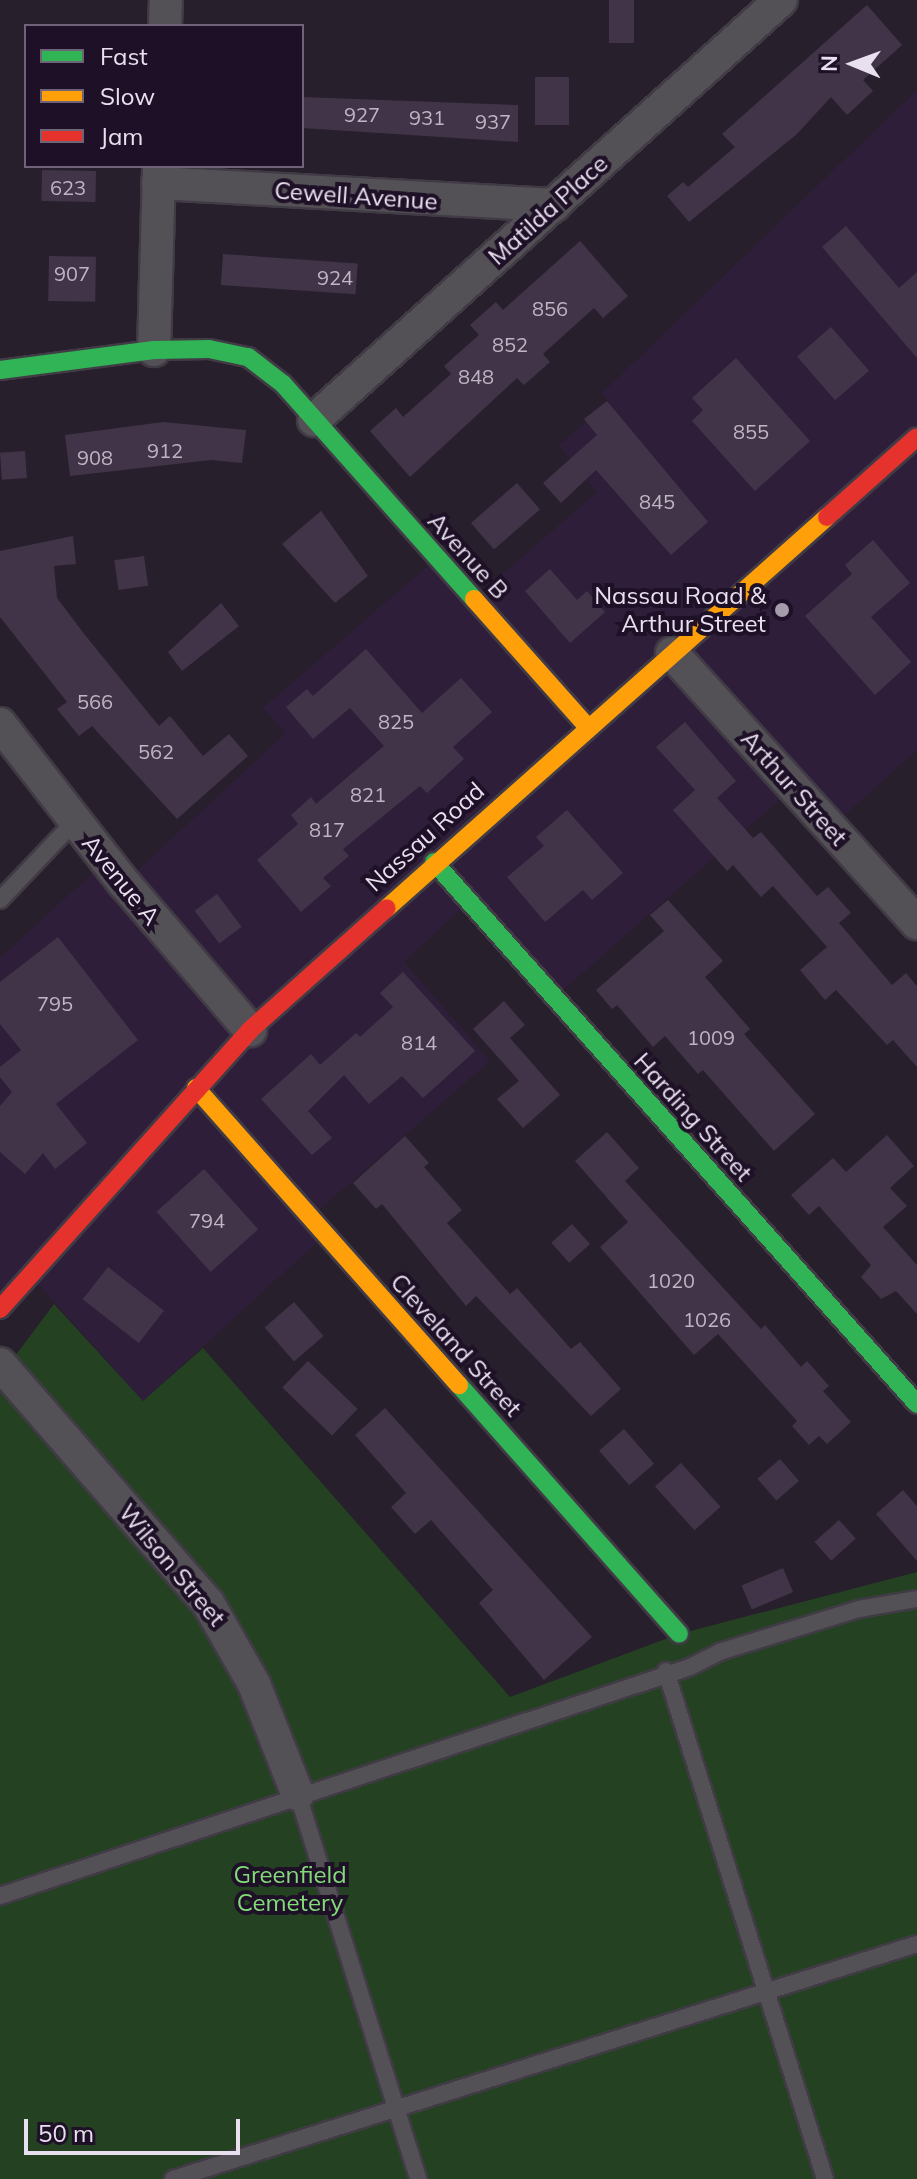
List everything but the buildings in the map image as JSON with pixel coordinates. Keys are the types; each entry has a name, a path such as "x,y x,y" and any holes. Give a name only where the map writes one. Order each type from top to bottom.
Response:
{"street":[{"path":"165,24 166,0"},
{"name":"Matilda Place","path":"314,420 781,0"},
{"path":"154,350 159,174"},
{"name":"Cewell Avenue","path":"159,174 554,205"},
{"name":"Avenue B","path":"0,370 154,350 209,349 248,357 283,384 586,725"},
{"name":"Nassau Road","path":"0,1309 250,1030 586,725 917,437"},
{"name":"Arthur Street","path":"672,653 917,923"},
{"name":"Avenue A","path":"0,724 74,822 250,1030"},
{"name":"Harding Street","path":"434,862 917,1404"},
{"name":"Cleveland Street","path":"196,1088 679,1634"},
{"name":"Wilson Street","path":"0,1364 208,1603 254,1684 298,1795"}],"lane":[{"path":"0,900 74,822"},
{"path":"0,1896 666,1671 859,1609 917,1599"},
{"path":"666,1671 825,2179"},
{"path":"298,1795 418,2179"},
{"path":"173,2179 917,1944"}],"shaded area":[{"path":"917,90 917,750 838,821 802,780 554,998 468,902 404,962 490,1061 311,1217 326,1234 143,1401 30,1275 0,1309 0,958 106,861 124,883 286,733 263,708 436,559 473,600 597,492 559,445 609,402 602,393"}],"green space":[{"name":"Greenfield Cemetery","path":"54,1304 143,1401 203,1348 510,1697 679,1634 917,1572 917,2179 0,2179 0,1376"}],"traffic: fast":[{"path":"0,370 154,350 209,349 248,357 283,384 474,599"},
{"path":"434,862 917,1404"},
{"path":"459,1385 679,1634"}],"traffic: slow":[{"path":"387,908 827,517"},
{"path":"474,599 586,725"},
{"path":"196,1088 459,1385"}],"traffic: jam":[{"path":"827,517 917,437"},
{"path":"0,1309 250,1030 387,908"}],"place":[{"name":"Nassau Road & Arthur Street","path":"782,610"}]}
